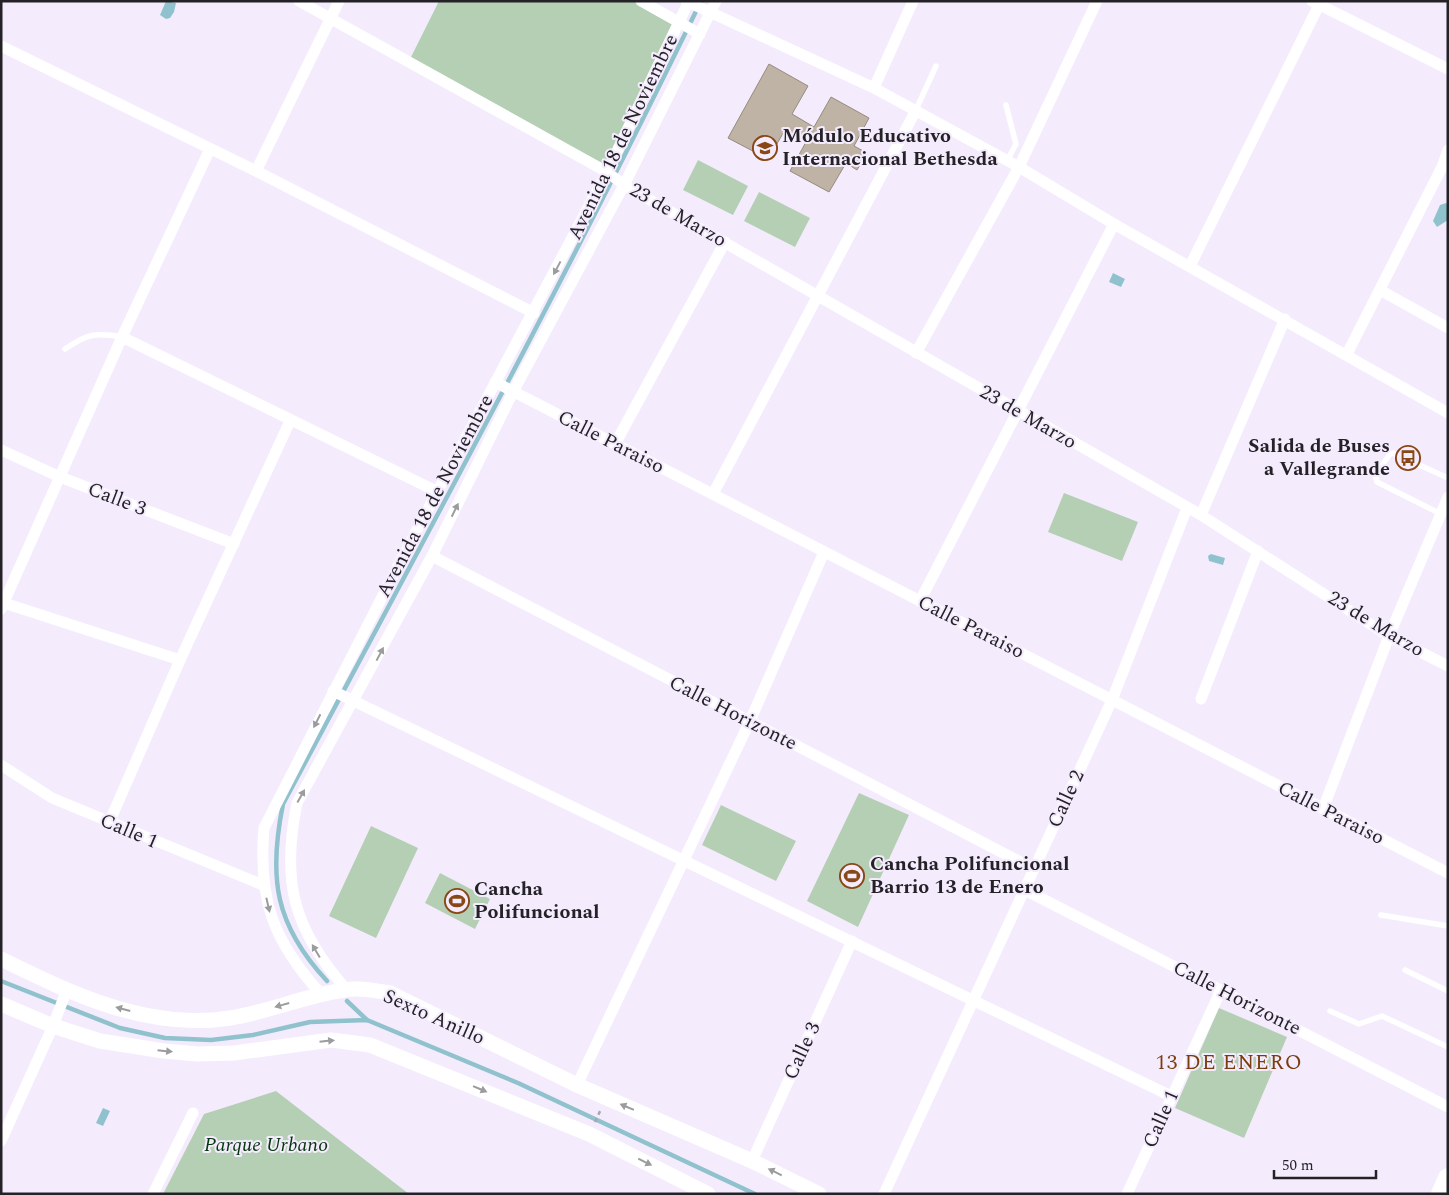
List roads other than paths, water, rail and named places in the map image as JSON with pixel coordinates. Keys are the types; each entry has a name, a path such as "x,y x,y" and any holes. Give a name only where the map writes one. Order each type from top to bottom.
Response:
{"highway":[{"path":"1441,1194 1448,1178"}],"main road":[{"name":"Sexto Anillo","path":"1,959 65,995 150,1016 181,1021 230,1018 346,989 390,993 578,1085 752,1161 819,1194"},
{"path":"1,1004 55,1021 100,1040 132,1047 197,1054 234,1052 332,1040 370,1045 588,1134 708,1194"}],"street":[{"name":"23 de Marzo","path":"299,1 615,178 818,298 1201,516 1389,636 1448,666"},
{"path":"256,171 339,1"},
{"path":"641,1 698,33"},
{"path":"874,88 913,1"},
{"path":"916,353 1019,167 1097,1"},
{"path":"689,3 711,8 874,88 1019,167 1114,224 1347,354 1448,413"},
{"name":"Avenida 18 de Noviembre","path":"346,989 324,964 306,935 295,903 291,878 290,836 297,803 343,696 438,492 504,387 615,178 689,3"},
{"path":"1190,266 1316,3 1448,69"},
{"name":"Avenida 18 de Noviembre","path":"320,994 300,971 283,945 271,916 264,885 262,856 264,828 343,696 432,556 534,313 615,178 711,8"},
{"path":"1,46 256,171 534,313"},
{"path":"713,494 915,112"},
{"path":"180,660 3,606 122,337 210,149"},
{"path":"1347,354 1445,169 1448,150"},
{"path":"920,601 1114,224"},
{"path":"615,444 725,242"},
{"path":"1380,290 1448,328"},
{"path":"1201,516 1285,319"},
{"path":"122,337 438,492"},
{"name":"Calle Paraiso","path":"504,387 1448,873"},
{"path":"109,823 180,660 290,420"},
{"name":"Calle 3","path":"1,450 60,477 234,544"},
{"path":"1323,809 1389,636 1448,497"},
{"name":"Calle 2","path":"884,1194 1112,700 1186,508"},
{"path":"1201,698 1258,551"},
{"path":"578,1085 685,862 750,721 824,552"},
{"name":"Calle Horizonte","path":"432,556 1034,868"},
{"path":"343,696 1171,1096"},
{"name":"Calle 1","path":"1,765 52,798 264,885"},
{"name":"Calle Horizonte","path":"1025,890 1448,1107"},
{"name":"Calle 3","path":"752,1161 852,942"},
{"name":"Calle 1","path":"1127,1194 1221,990"},
{"path":"1,1141 65,995"},
{"path":"153,1194 193,1113"}],"lane":[{"path":"915,112 936,66"},
{"path":"1006,106 1016,144 1007,161"},
{"path":"65,348 91,334 100,333 122,337"},
{"path":"1441,514 1377,482 1375,475 1390,454 1394,452 1448,478"},
{"path":"1381,915 1448,926"},
{"path":"1405,970 1448,991"},
{"path":"1330,1011 1359,1024 1382,1016 1448,1047"}],"water":[{"path":"166,1 176,3 174,12 170,18 166,19 160,15"},
{"path":"1446,203 1448,205 1448,220 1437,227 1433,221 1440,205"},
{"path":"1113,273 1125,279 1121,287 1109,282"},
{"path":"1211,554 1225,558 1223,565 1209,561 1208,556"},
{"path":"103,1108 110,1111 103,1126 96,1123"}],"waterway":[{"path":"327,981 296,940 286,920 280,899 276,855 283,804 548,304 701,1"},
{"path":"1,981 120,1028 165,1038 211,1040 253,1035 310,1022 367,1020 518,1083 755,1194"},
{"path":"347,1001 367,1020"}],"place":[{"name":"Módulo Educativo Internacional Bethesda","path":"765,148"},
{"name":"Salida de Buses a Vallegrande","path":"1408,458"},
{"name":"Cancha Polifuncional Barrio 13 de Enero","path":"852,876"},
{"name":"Cancha Polifuncional","path":"457,901"}],"district":[{"name":"13 DE ENERO","path":"1229,1063"}],"park label":[{"name":"Parque Urbano","path":"266,1145"}]}
